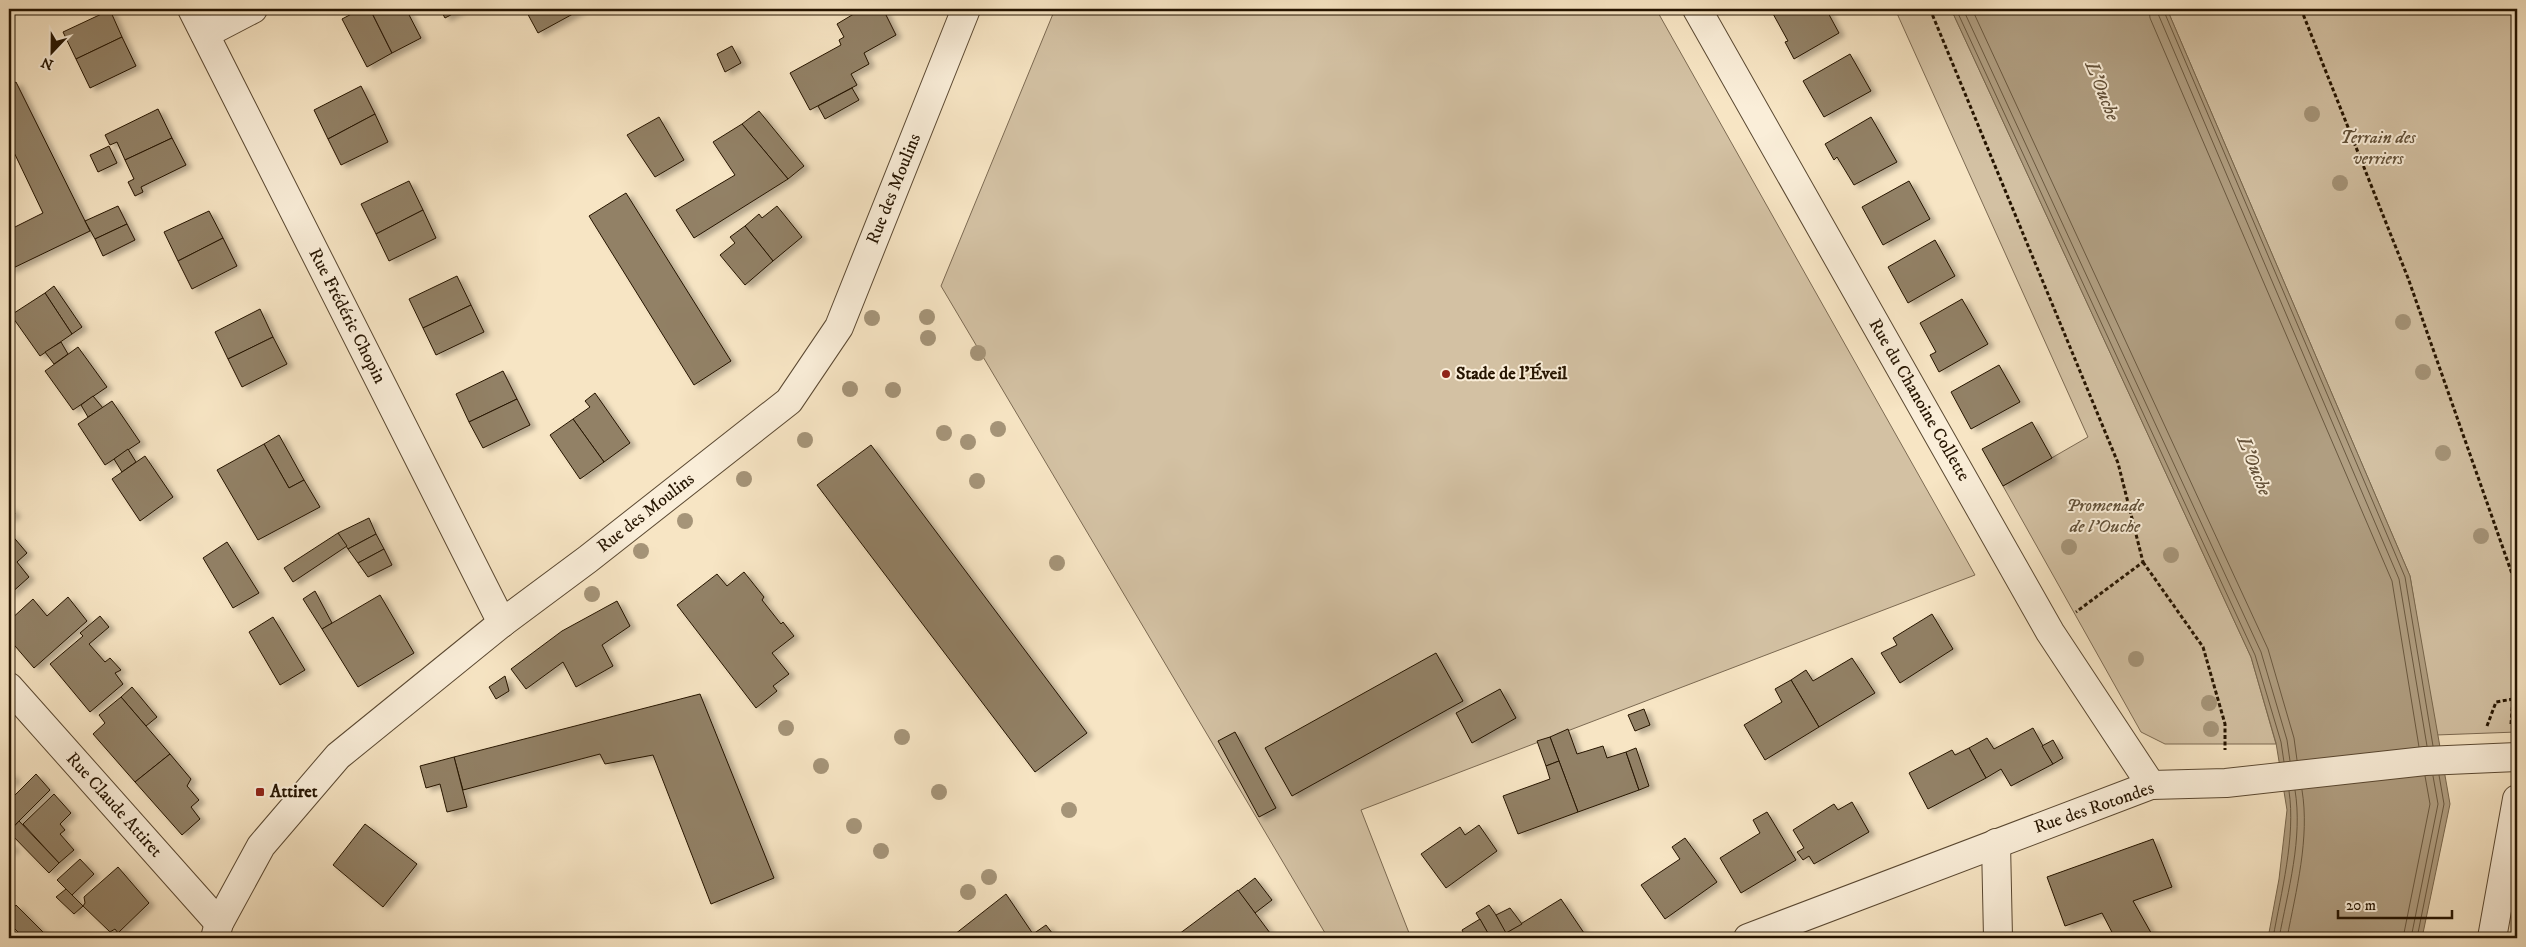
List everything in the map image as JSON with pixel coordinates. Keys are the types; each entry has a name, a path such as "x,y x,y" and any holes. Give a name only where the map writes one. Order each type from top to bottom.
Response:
{"street":[{"name":"Rue Frédéric Chopin","path":"192,9 502,623"},
{"path":"205,34 253,9"},
{"name":"Rue des Moulins","path":"217,931 261,846 338,756 502,623 588,559 789,400 839,327 966,9"},
{"name":"Rue du Chanoine Collette","path":"1697,9 2050,632 2151,785"},
{"name":"Rue Claude Attiret","path":"9,686 217,931"},
{"name":"Rue des Rotondes","path":"1755,937 2151,785 2226,783 2424,761 2517,757"},
{"path":"2492,938 2517,799"},
{"path":"1996,843 1998,938"}],"path":[{"path":"1930,9 2118,463 2143,562 2203,647 2225,724 2226,783"},
{"path":"2301,9 2408,278 2517,588"},
{"path":"2050,632 2143,562"},
{"path":"2487,759 2486,729 2496,702 2513,699 2517,684"}],"green space":[{"path":"1055,9 1656,9 1975,575 1361,810 1411,938 1328,938 941,286"},
{"name":"Promenade de l'Ouche","path":"1895,9 1951,9 2251,657 2276,744 2165,744 2141,732 2003,486 2088,437"},
{"name":"Terrain des verriers","path":"2167,9 2517,9 2517,732 2436,735 2410,576"}],"water":[{"name":"L'Ouche","path":"1951,9 2167,9 2410,576 2450,804 2422,938 2268,938 2279,879 2287,810 2276,743 2251,657"}],"building":[{"path":"361,9 370,9 392,53 367,67 342,19"},
{"path":"370,9 406,9 421,38 392,53"},
{"path":"440,9 462,9 445,18"},
{"path":"525,9 582,9 538,33"},
{"path":"862,9 883,9 896,35 864,53 869,64 851,74 857,85 810,110 790,73 841,45 839,40 844,37 837,24"},
{"path":"1778,9 1826,9 1839,33 1794,59 1785,42 1788,41 1772,12"},
{"path":"110,10 122,37 76,59 63,32"},
{"path":"122,37 136,66 90,88 76,59"},
{"path":"732,46 741,63 725,72 717,54"},
{"path":"1850,54 1871,91 1824,117 1803,81"},
{"path":"16,82 90,231 9,270 9,230 43,213 9,142 9,86"},
{"path":"361,86 375,114 328,139 314,110"},
{"path":"852,88 859,100 825,119 818,106"},
{"path":"158,109 172,138 125,160 117,142 110,145 105,135"},
{"path":"759,111 804,166 788,179 742,124"},
{"path":"375,114 388,142 341,165 328,139"},
{"path":"659,117 684,160 655,177 627,135"},
{"path":"1871,117 1897,162 1854,185 1837,157 1834,160 1825,144"},
{"path":"742,124 788,179 694,238 676,210 735,175 713,142"},
{"path":"172,138 186,165 141,187 143,192 135,196 128,182 134,179 125,160"},
{"path":"109,146 117,163 98,172 90,155"},
{"path":"409,181 423,210 376,234 361,204"},
{"path":"1909,181 1930,219 1883,245 1862,207"},
{"path":"626,193 731,361 694,385 589,216"},
{"path":"118,206 127,224 95,239 85,221"},
{"path":"777,206 802,237 773,261 745,226 759,214 762,218"},
{"path":"423,210 436,238 389,261 376,234"},
{"path":"209,211 223,238 178,261 164,232"},
{"path":"127,224 135,240 103,256 95,239"},
{"path":"745,226 773,261 745,285 720,255 735,243 730,237"},
{"path":"223,238 237,266 192,289 178,261"},
{"path":"1935,240 1955,276 1908,303 1888,267"},
{"path":"457,276 471,305 423,328 409,299"},
{"path":"54,286 82,327 72,334 45,293"},
{"path":"45,293 72,334 40,356 11,315"},
{"path":"1962,299 1988,344 1939,372 1930,355 1936,352 1920,323"},
{"path":"471,305 484,332 436,355 423,328"},
{"path":"260,309 273,337 228,359 215,332"},
{"path":"273,337 287,364 242,387 228,359"},
{"path":"61,342 68,354 54,364 45,352"},
{"path":"78,347 107,387 73,410 45,371"},
{"path":"1999,365 2020,402 1971,429 1951,392"},
{"path":"503,371 517,399 469,422 456,394"},
{"path":"595,393 630,443 604,462 573,419 590,407 585,401"},
{"path":"93,396 103,408 88,417 81,405"},
{"path":"517,399 530,425 483,448 469,422"},
{"path":"112,401 140,442 105,465 78,424"},
{"path":"573,419 604,462 580,479 550,435"},
{"path":"2032,422 2052,458 2003,486 1982,449"},
{"path":"279,435 304,480 289,488 264,444"},
{"path":"264,444 289,488 304,480 320,507 258,540 217,470"},
{"path":"871,445 1087,733 1035,772 817,485"},
{"path":"128,449 136,462 122,472 114,459"},
{"path":"145,456 173,497 140,521 112,479"},
{"path":"9,506 15,514 9,519"},
{"path":"369,518 376,534 348,549 338,533"},
{"path":"10,533 27,553 17,562 29,577 9,595"},
{"path":"338,533 347,546 293,582 284,568"},
{"path":"376,534 384,549 358,563 348,549"},
{"path":"227,542 259,593 233,608 203,558"},
{"path":"384,549 392,565 368,577 358,563"},
{"path":"744,572 764,597 762,600 781,624 783,622 794,636 772,653 789,674 773,686 777,691 756,708 677,605 717,574 727,586"},
{"path":"315,591 332,623 322,629 303,599"},
{"path":"380,595 414,653 358,687 322,629"},
{"path":"68,597 87,621 34,668 9,639 9,621 33,599 47,616"},
{"path":"617,601 630,626 602,645 613,666 576,687 563,662 526,689 511,669 562,631"},
{"path":"1932,614 1953,649 1900,683 1881,653 1897,645 1893,638"},
{"path":"100,616 109,627 89,644 105,662 110,658 121,670 115,673 123,684 90,712 50,664 83,636 80,633"},
{"path":"273,617 305,670 280,685 249,632"},
{"path":"1436,653 1463,701 1292,796 1265,748"},
{"path":"1852,658 1875,693 1819,727 1791,680 1806,670 1813,681"},
{"path":"505,676 509,691 496,699 489,687"},
{"path":"1791,680 1819,727 1765,760 1744,725 1782,702 1775,689"},
{"path":"132,687 157,717 146,726 121,697"},
{"path":"1500,689 1516,718 1472,743 1456,713"},
{"path":"700,694 774,878 711,904 653,755 605,764 600,754 463,790 454,757"},
{"path":"121,697 170,754 135,782 93,734 105,723 99,715"},
{"path":"1644,709 1650,725 1635,731 1628,715"},
{"path":"2033,728 2053,764 2011,786 2001,769 1986,778 1969,748 1987,738 1994,749"},
{"path":"1568,729 1577,754 1603,746 1607,758 1626,752 1639,790 1578,812 1550,737"},
{"path":"1235,732 1276,808 1259,817 1218,741"},
{"path":"1550,737 1559,761 1546,766 1537,741"},
{"path":"2053,740 2063,758 2053,764 2042,746"},
{"path":"1636,748 1649,786 1639,790 1626,752"},
{"path":"1969,748 1986,778 1928,809 1909,773 1952,750 1955,755"},
{"path":"170,754 191,779 187,786 199,800 191,807 200,819 182,835 135,782"},
{"path":"454,757 467,807 447,812 440,784 426,788 420,766"},
{"path":"1559,761 1578,812 1518,834 1503,796 1550,779 1546,766"},
{"path":"9,772 15,779 9,785"},
{"path":"36,774 50,790 12,828 9,825 9,801"},
{"path":"54,794 71,813 60,824 65,830 60,834 74,850 59,863 23,824"},
{"path":"1852,802 1869,832 1814,864 1809,856 1803,860 1797,852 1804,848 1793,830 1834,804 1838,810"},
{"path":"1767,812 1796,860 1741,893 1720,858 1760,833 1753,820"},
{"path":"19,821 59,863 49,873 9,832"},
{"path":"365,824 417,864 383,907 333,865"},
{"path":"1479,825 1497,851 1446,888 1421,854 1460,827 1465,835"},
{"path":"1685,838 1717,882 1665,919 1641,885 1680,859 1672,847"},
{"path":"2153,839 2172,887 2133,901 2154,938 2115,938 2102,913 2065,926 2047,877"},
{"path":"9,842 14,848 9,853"},
{"path":"80,859 94,874 72,895 57,880"},
{"path":"118,867 149,903 118,933 115,929 110,932 83,906 85,903 84,897"},
{"path":"1255,878 1272,900 1255,913 1238,891"},
{"path":"66,889 83,906 74,914 56,897"},
{"path":"1238,890 1270,933 1263,938 1182,938 1179,934"},
{"path":"1006,894 1033,934 1046,925 1056,938 950,938"},
{"path":"1561,899 1584,933 1576,938 1510,938 1506,933"},
{"path":"16,905 49,938 24,938 9,923 9,907 12,910"},
{"path":"1489,905 1510,938 1484,938 1489,935 1476,913"},
{"path":"1510,908 1522,924 1506,933 1496,915"},
{"path":"1480,919 1489,935 1484,938 1466,938 1462,930"}],"place":[{"name":"Stade de l'Éveil","path":"1446,374"},
{"name":"Attiret","path":"260,792"}]}
